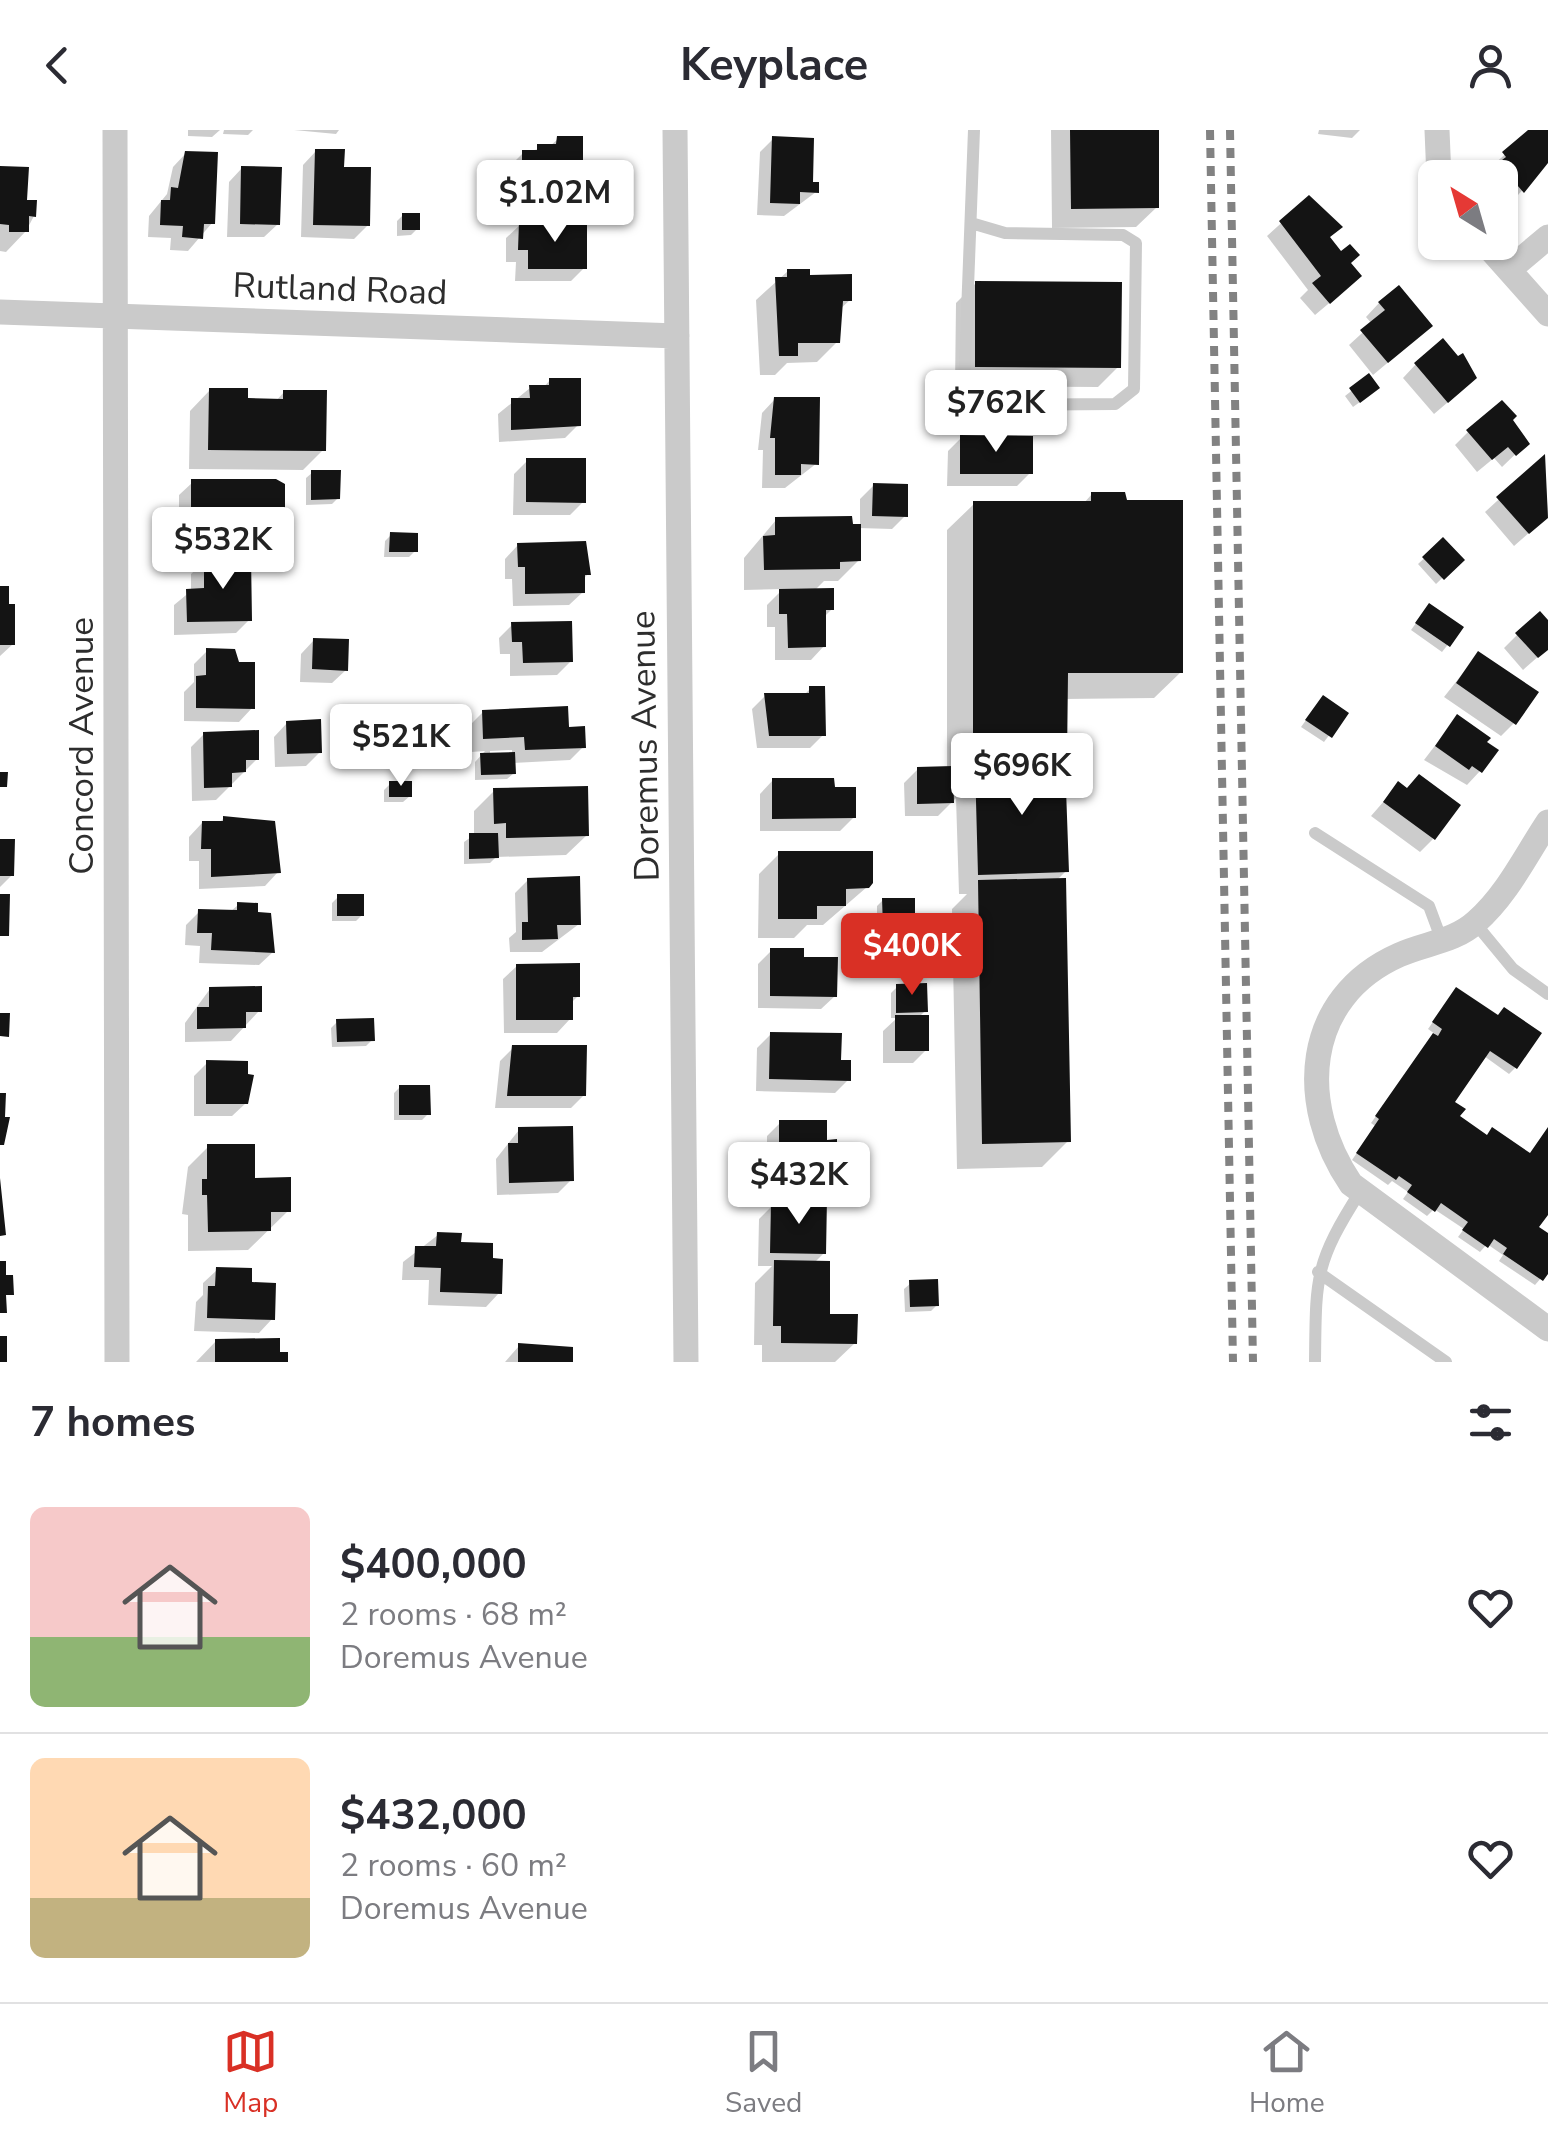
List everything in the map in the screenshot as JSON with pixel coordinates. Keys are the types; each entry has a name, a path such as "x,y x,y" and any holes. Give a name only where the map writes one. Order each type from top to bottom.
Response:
{"street":[{"name":"Concord Avenue","path":"115,130 116,1362"},
{"name":"Doremus Avenue","path":"675,130 686,1362"},
{"path":"1437,130 1438,160"},
{"path":"1510,270 1548,237"},
{"path":"1501,260 1548,314"},
{"name":"Rutland Road","path":"0,312 676,336"},
{"path":"1548,822 1499,899 1475,923 1442,940 1398,955 1368,975 1328,1024 1318,1058 1318,1121 1331,1154 1368,1199 1548,1328"}],"lane":[{"path":"970,223 1005,234 1123,235 1136,242 1134,389 1114,404 970,405 964,392 970,223 974,130"},
{"path":"1315,833 1430,906 1442,940"},
{"path":"1475,923 1512,969 1548,994"},
{"path":"1316,1362 1318,1272 1326,1245 1368,1199"},
{"path":"1318,1272 1446,1362"}],"building":[{"path":"1070,130 1159,130 1159,208 1071,209"},
{"path":"1528,130 1548,130 1548,163 1524,193 1518,186 1518,160 1502,160 1506,157 1502,152"},
{"path":"557,136 583,136 583,186 536,185 536,177 522,177 522,150 537,150 537,144 556,144"},
{"path":"772,136 814,138 813,182 819,182 819,193 800,192 800,204 770,203"},
{"path":"315,149 345,149 344,167 371,167 370,226 313,225"},
{"path":"185,151 218,152 215,224 204,224 203,239 182,237 183,226 160,225 161,200 170,200 171,187 178,188"},
{"path":"0,166 29,167 27,200 37,200 36,217 29,216 29,232 9,232 9,225 0,224"},
{"path":"241,166 282,167 280,225 240,224"},
{"path":"1309,195 1343,227 1330,237 1341,251 1350,244 1360,255 1351,263 1362,276 1330,304 1312,283 1321,276 1279,221"},
{"path":"402,213 420,213 420,230 402,230"},
{"path":"519,222 587,222 587,269 528,269 528,250 518,250"},
{"path":"787,269 810,269 810,275 852,274 852,301 843,301 840,343 798,343 798,356 779,356 775,277 787,277"},
{"path":"975,281 1122,282 1121,368 975,367"},
{"path":"1399,285 1433,326 1388,363 1360,330 1385,310 1378,302"},
{"path":"1443,338 1458,356 1463,353 1477,378 1448,403 1414,363"},
{"path":"1369,373 1380,388 1360,403 1349,388"},
{"path":"549,378 581,378 581,426 511,430 511,398 530,398 529,385 549,385"},
{"path":"209,388 248,388 248,398 283,399 283,390 327,390 326,451 208,450"},
{"path":"774,397 820,397 819,465 801,464 801,475 775,475 775,438 770,438"},
{"path":"1502,400 1517,416 1513,420 1530,444 1516,456 1508,447 1492,460 1466,430"},
{"path":"960,435 1033,436 1033,474 960,474"},
{"path":"1545,454 1548,518 1529,534 1496,497"},
{"path":"526,458 586,458 586,503 526,502"},
{"path":"311,470 341,470 340,499 311,500"},
{"path":"191,479 276,479 285,484 285,514 280,514 280,527 271,533 258,526 204,526 204,511 191,510"},
{"path":"873,483 908,484 908,517 872,516"},
{"path":"1091,492 1125,492 1127,500 1183,500 1183,673 1068,673 1067,759 973,760 973,501 1091,501"},
{"path":"852,516 853,524 861,524 861,561 840,562 840,569 764,570 763,536 775,535 775,517"},
{"path":"390,532 418,533 418,552 389,552"},
{"path":"1443,537 1465,560 1444,580 1422,557"},
{"path":"586,541 591,575 585,575 585,593 525,594 525,567 518,567 517,543"},
{"path":"251,557 252,621 187,622 186,589 204,588 204,558"},
{"path":"0,586 9,586 9,604 15,604 15,645 0,645"},
{"path":"834,588 834,610 826,610 826,647 788,648 787,614 779,614 779,589"},
{"path":"1429,603 1464,627 1450,647 1415,623"},
{"path":"1540,611 1548,620 1548,650 1538,658 1515,633"},
{"path":"572,621 573,662 523,663 522,642 512,642 511,622"},
{"path":"313,638 349,639 348,671 312,669"},
{"path":"206,648 235,649 239,662 255,662 255,709 196,708 196,676 206,675"},
{"path":"1478,651 1539,692 1516,725 1456,683"},
{"path":"809,686 825,686 826,736 769,736 764,693 809,693"},
{"path":"1323,695 1349,713 1332,738 1305,720"},
{"path":"568,706 569,727 585,726 586,748 525,750 524,737 483,739 482,710"},
{"path":"1457,714 1491,738 1487,742 1499,750 1482,773 1472,766 1469,770 1435,746"},
{"path":"321,719 322,753 287,754 286,721"},
{"path":"259,730 259,760 246,760 246,772 232,773 232,787 204,788 203,732"},
{"path":"515,752 516,774 481,775 480,753"},
{"path":"1065,761 1069,872 978,875 975,764"},
{"path":"953,766 954,803 917,804 917,767"},
{"path":"0,772 8,772 7,787 0,787"},
{"path":"1419,774 1461,805 1435,840 1383,802 1398,781 1407,788"},
{"path":"772,778 834,778 835,787 856,787 856,818 772,819"},
{"path":"389,781 412,781 412,797 389,797"},
{"path":"588,786 589,836 506,838 506,823 494,824 493,788"},
{"path":"223,816 275,821 281,873 211,877 211,849 201,849 202,821 223,821"},
{"path":"469,833 498,833 499,858 469,859"},
{"path":"0,839 15,839 14,876 0,876"},
{"path":"778,851 873,851 873,883 869,888 846,889 846,906 817,906 817,919 778,919"},
{"path":"580,876 581,925 557,925 558,939 522,940 522,922 528,922 527,878"},
{"path":"1066,878 1071,1142 982,1144 978,880"},
{"path":"0,894 10,894 9,936 0,936"},
{"path":"337,894 364,894 364,916 337,916"},
{"path":"882,898 915,898 915,928 883,928"},
{"path":"237,902 258,903 258,912 271,913 275,953 211,950 212,933 197,933 198,909 237,910"},
{"path":"770,948 804,948 804,957 838,957 837,997 770,996"},
{"path":"580,963 580,997 573,997 573,1020 516,1020 516,964"},
{"path":"927,983 928,1012 896,1013 896,984"},
{"path":"262,986 262,1012 246,1012 246,1028 197,1029 197,1007 209,1007 209,987"},
{"path":"1456,987 1498,1015 1504,1007 1542,1033 1517,1069 1490,1051 1455,1102 1466,1109 1460,1116 1487,1135 1492,1127 1530,1153 1548,1127 1548,1215 1539,1227 1548,1233 1548,1274 1543,1281 1503,1254 1507,1248 1494,1239 1488,1248 1462,1230 1468,1222 1441,1203 1435,1212 1407,1192 1412,1185 1399,1176 1396,1180 1356,1153 1379,1119 1375,1116 1433,1033 1438,1036 1442,1029 1432,1022"},
{"path":"0,1013 10,1013 9,1037 0,1036"},
{"path":"895,1015 929,1015 929,1051 895,1051"},
{"path":"374,1018 375,1041 337,1042 336,1019"},
{"path":"770,1032 842,1033 841,1060 851,1060 851,1081 769,1079"},
{"path":"512,1045 587,1045 586,1096 507,1096"},
{"path":"206,1060 248,1061 248,1074 254,1075 248,1104 206,1104"},
{"path":"399,1085 430,1085 431,1115 399,1115"},
{"path":"0,1093 6,1093 5,1117 10,1117 4,1145 0,1145"},
{"path":"779,1120 827,1120 827,1140 837,1139 837,1166 779,1166"},
{"path":"573,1126 574,1181 509,1183 508,1143 518,1143 518,1127"},
{"path":"207,1144 255,1144 255,1178 291,1177 291,1212 271,1212 271,1231 208,1232 207,1195 202,1195 202,1179 207,1179"},
{"path":"0,1178 6,1235 0,1236"},
{"path":"805,1196 827,1197 826,1254 770,1253 771,1203 805,1204"},
{"path":"437,1232 462,1233 461,1242 493,1243 493,1258 503,1259 502,1294 440,1292 441,1268 414,1267 415,1246 436,1246"},
{"path":"774,1260 830,1261 830,1314 858,1314 857,1344 781,1343 781,1326 773,1326"},
{"path":"0,1261 6,1261 6,1275 13,1275 14,1295 6,1295 7,1313 0,1313"},
{"path":"216,1267 252,1268 252,1282 276,1283 275,1320 207,1318 208,1286 215,1286"},
{"path":"938,1279 939,1306 910,1307 909,1280"},
{"path":"0,1336 7,1336 7,1362 0,1362"},
{"path":"280,1338 280,1352 288,1352 288,1362 215,1362 215,1339"},
{"path":"518,1343 573,1347 573,1362 518,1362"}],"railway":[{"path":"1210,130 1233,1362"},
{"path":"1230,130 1253,1362"}]}
